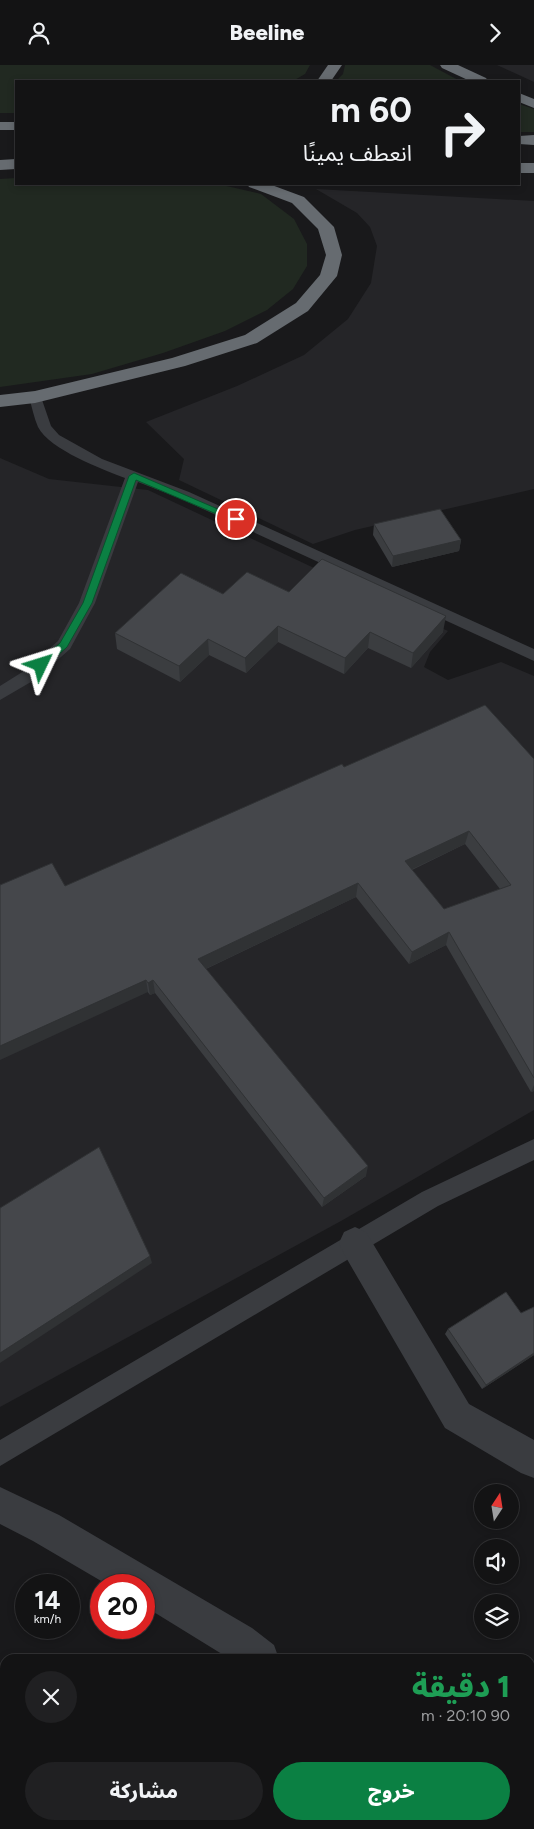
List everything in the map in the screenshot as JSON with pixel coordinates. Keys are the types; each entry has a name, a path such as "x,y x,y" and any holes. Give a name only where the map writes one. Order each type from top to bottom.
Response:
{"highway":[{"path":"325,80 335,65"},
{"path":"447,65 478,80"},
{"path":"520,97 534,104"},
{"path":"0,126 15,126"},
{"path":"520,140 534,140"},
{"path":"0,165 15,164"},
{"path":"520,168 534,168"},
{"path":"0,401 35,397 178,362 251,339 302,307 328,276 334,255 326,227 298,200 258,185"}],"street":[{"path":"355,1243 457,1416 534,1459"},
{"path":"0,1505 124,1574"},
{"path":"155,1592 239,1641 254,1654"}],"lane":[{"path":"35,397 44,427 54,438 97,462 184,495 534,655"},
{"path":"0,694 30,675 64,645 87,603 134,476"},
{"path":"0,1454 430,1199 534,1149"}],"shaded area":[{"path":"0,65 310,65 305,74 295,80 15,80 15,113 0,113"},
{"path":"345,65 430,65 458,80 337,80 343,74"},
{"path":"497,65 534,65 534,82"},
{"path":"520,104 534,109 534,132 520,132"},
{"path":"15,178 15,185 222,185 261,194 294,219 307,244 307,266 293,289 267,310 225,331 163,353 92,374 0,387 0,179"},
{"path":"316,189 534,201 534,489 355,530 313,544 179,480 184,459 146,422 237,386 304,355 348,319 371,283 377,246 370,227 357,213"},
{"path":"0,458 49,479 148,490 448,631 430,652 424,667 448,680 501,662 534,676 534,1110 341,1221 0,1407"}],"building":[{"path":"440,509 461,540 393,556 374,524"},
{"path":"322,559 446,616 413,653 370,632 345,658 278,626 245,658 208,639 179,666 115,633 181,573 223,594 247,572 289,592"},
{"path":"485,705 534,759 534,1078 449,932 412,952 358,883 198,959 368,1166 324,1198 153,980 148,983 146,980 0,1046 0,885 52,863 65,886 342,764 344,767","holes":["469,831 511,885 444,909 405,861"]},
{"path":"99,1147 150,1256 0,1353 0,1208"},
{"path":"506,1292 521,1313 534,1307 534,1353 486,1385 448,1329"}],"route":[{"path":"41,665 64,645 87,603 134,476 184,495 236,519"}]}
